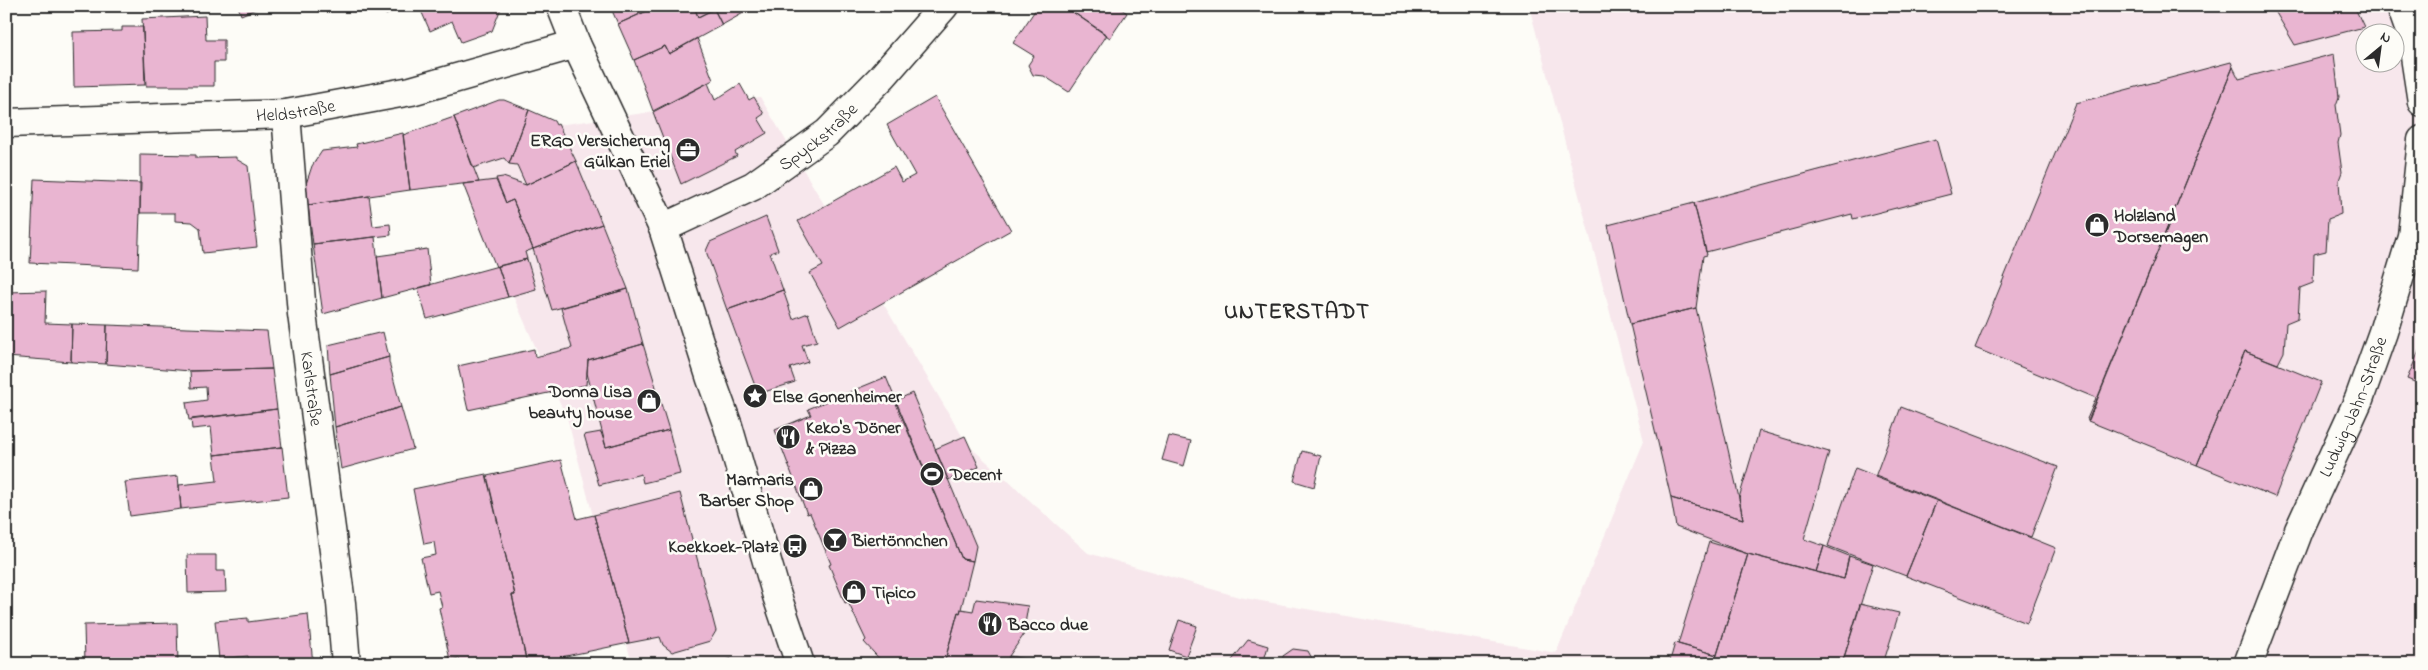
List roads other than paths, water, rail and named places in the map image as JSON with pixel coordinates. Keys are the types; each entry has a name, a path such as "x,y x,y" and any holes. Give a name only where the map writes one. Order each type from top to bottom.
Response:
{"street":[{"path":"561,6 576,44 663,228 711,380 731,435 777,596 800,664"},
{"name":"Spyckstraße","path":"663,228 753,186 827,133 882,77 944,6"},
{"path":"2401,6 2412,37 2422,102"},
{"name":"Heldstraße","path":"6,123 286,114 411,91 576,44"},
{"name":"Karlstraße","path":"286,114 302,314 341,603 346,664"},
{"name":"Ludwig-Jahn-Straße","path":"2248,664 2299,530 2359,399 2384,332 2412,236 2422,140"}],"place":[{"name":"ERGO Versicherung Gülkan Eriel","path":"688,150"},
{"name":"Holzland Dorsemagen","path":"2097,225"},
{"name":"Else Gonenheimer","path":"755,396"},
{"name":"Donna Lisa beauty house","path":"649,401"},
{"name":"Keko's Döner & Pizza","path":"788,437"},
{"name":"Decent","path":"932,474"},
{"name":"Marmaris Barber Shop","path":"811,489"},
{"name":"Biertönnchen","path":"835,540"},
{"name":"Koekkoek-Platz","path":"795,546"},
{"name":"Tipico","path":"854,592"},
{"name":"Bacco due","path":"990,624"}],"district":[{"name":"UNTERSTADT","path":"1297,310"}]}
